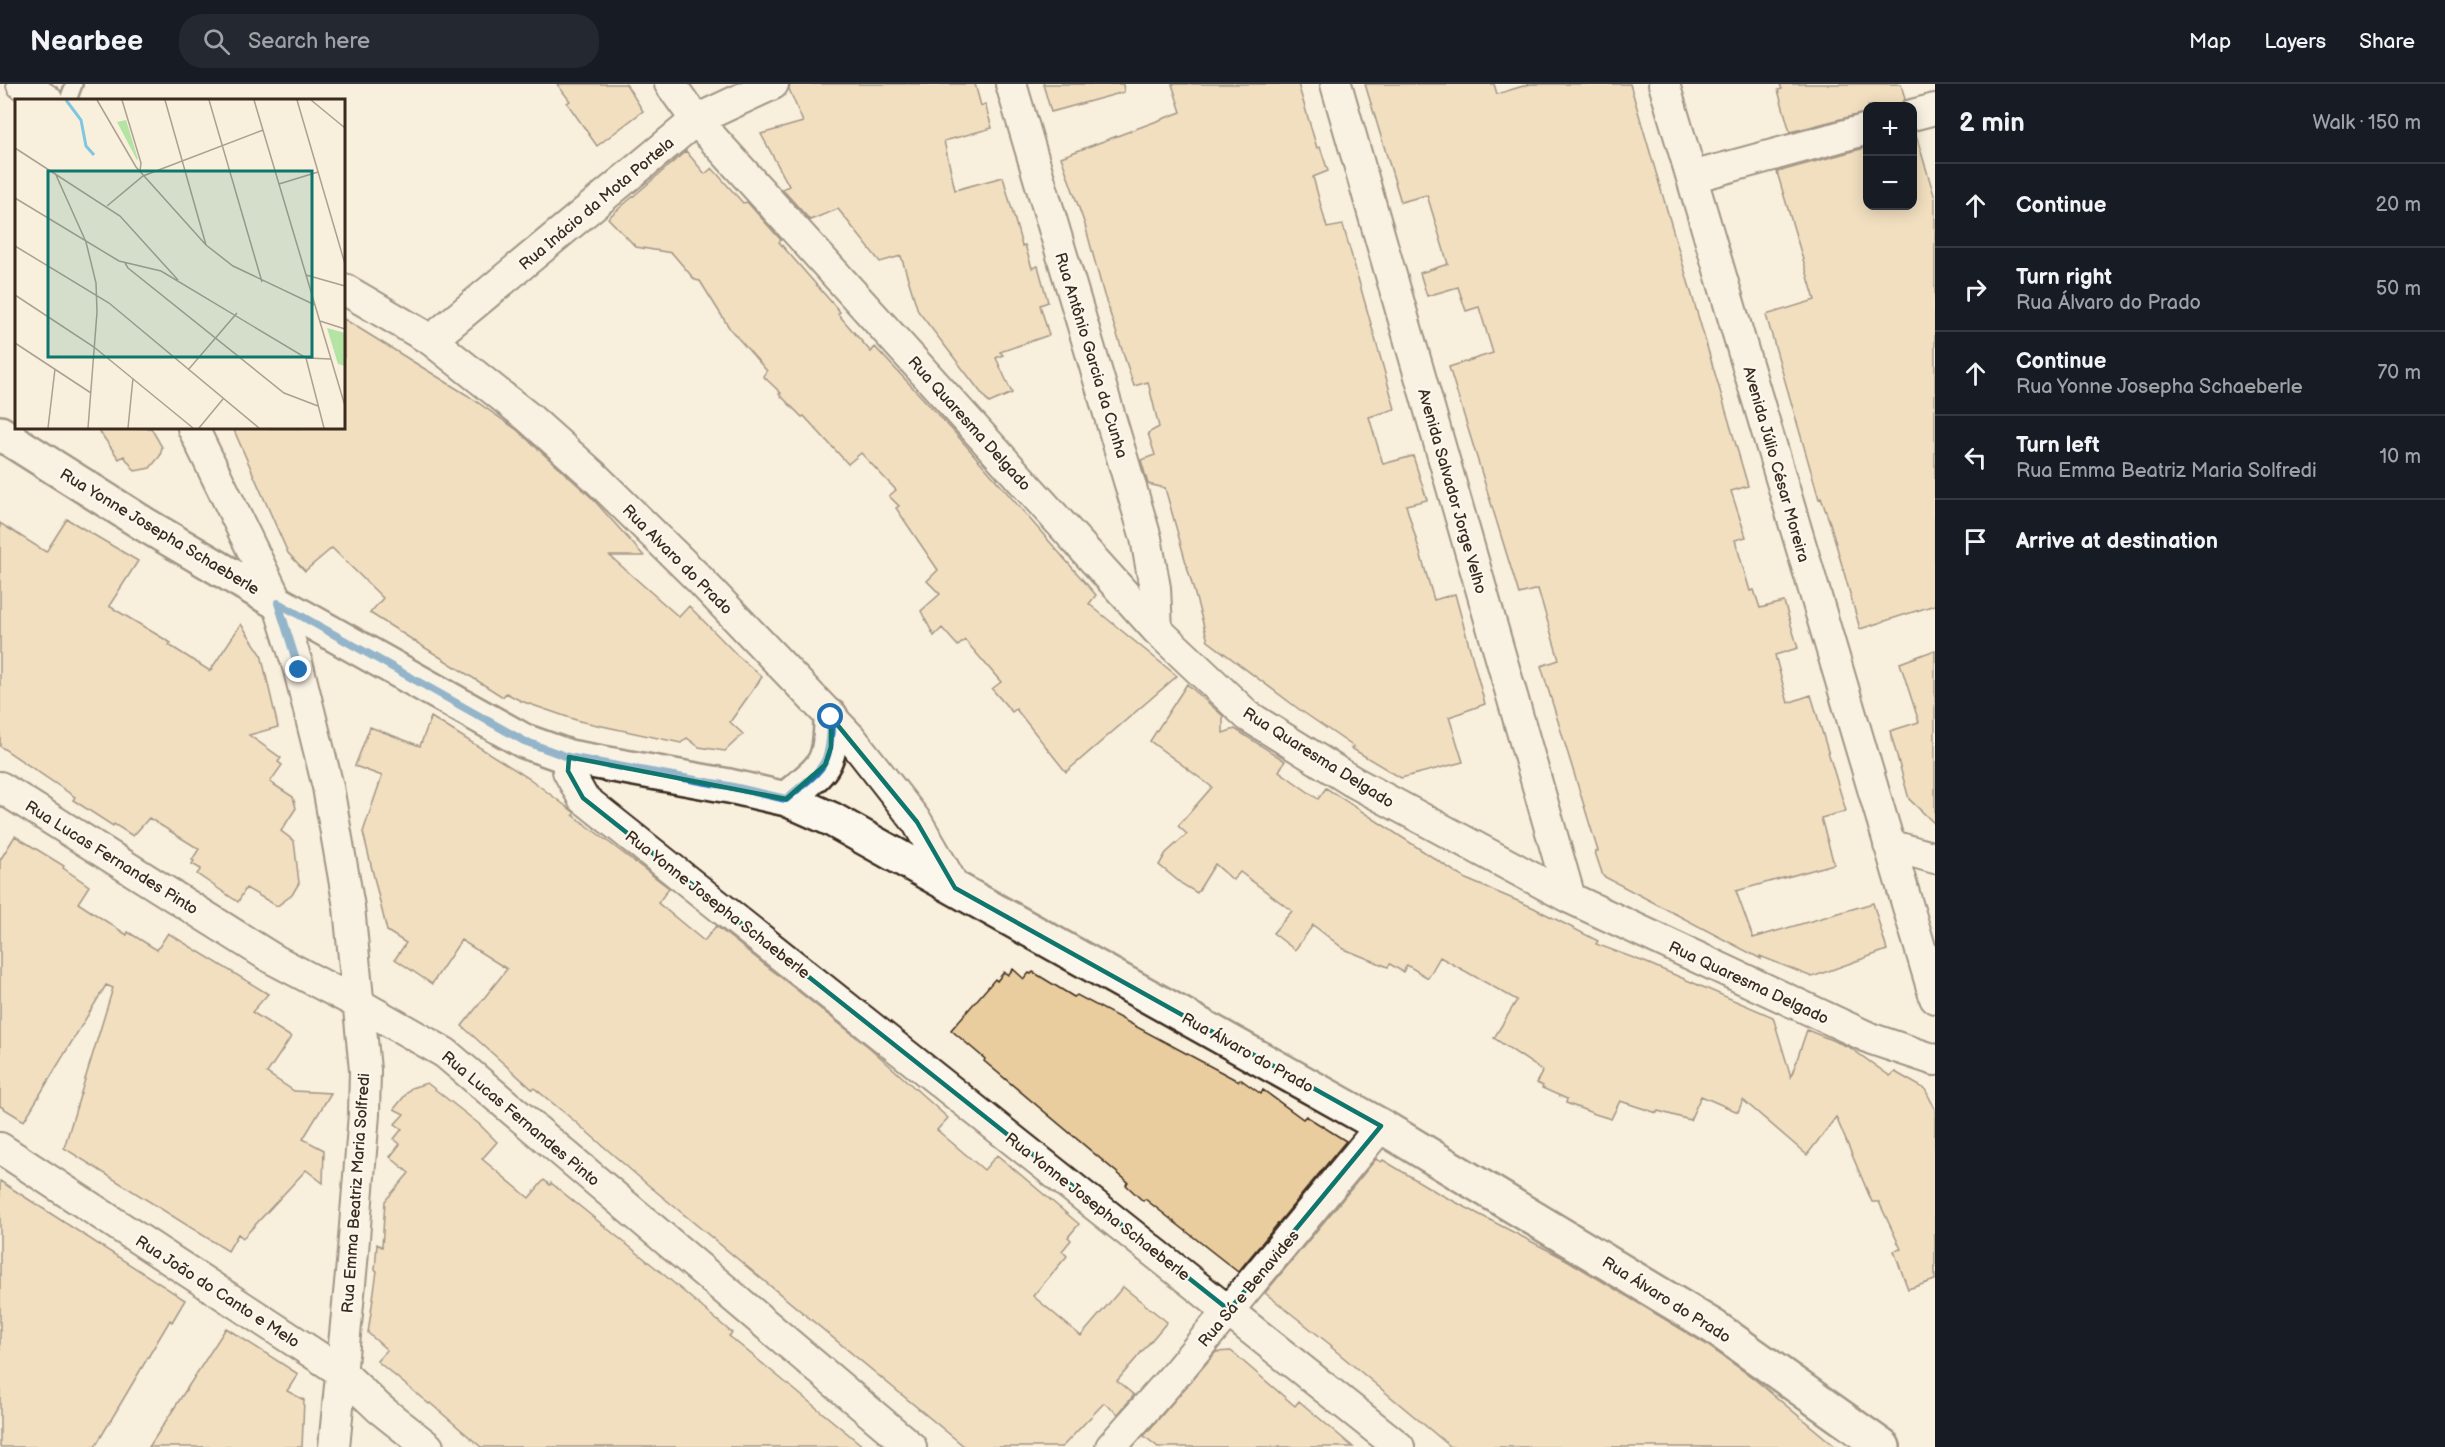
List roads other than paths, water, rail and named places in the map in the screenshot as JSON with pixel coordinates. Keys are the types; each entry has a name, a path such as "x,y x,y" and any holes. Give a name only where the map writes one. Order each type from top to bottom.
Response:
{"street":[{"path":"21,84 45,99"},
{"name":"Rua Inácio da Mota Portela","path":"431,340 696,120 773,84"},
{"name":"Rua Antônio Garcia da Cunha","path":"1011,84 1146,538 1155,588 1157,630"},
{"name":"Avenida Salvador Jorge Velho","path":"1336,84 1570,898"},
{"name":"Avenida Júlio César Moreira","path":"1664,84 1935,998"},
{"name":"Rua Quaresma Delgado","path":"672,85 696,120 1157,630 1248,716 1352,781 1570,898 1872,1039 1935,1060"},
{"path":"1917,114 1935,109"},
{"path":"1692,177 1863,130"},
{"name":"Rua Alvaro do Prado","path":"345,290 431,340 528,417 593,475 698,578 850,738 916,822 956,888"},
{"name":"Rua Emma Beatriz Maria Solfredi","path":"193,429 278,603 299,670 328,787 349,908 364,1070 363,1114 352,1263 334,1447"},
{"name":"Rua Yonne Josepha Schaeberle","path":"0,433 144,524 278,603 524,741 568,757 568,771 583,798 1399,1447"},
{"path":"786,799 825,765 831,747 831,717"},
{"name":"Rua Álvaro do Prado","path":"568,757 729,786 786,799 831,819 1381,1126 1714,1327 1883,1447"},
{"name":"Rua Lucas Fernandes Pinto","path":"0,786 273,959 359,1004 454,1060 910,1447"},
{"path":"1888,845 1935,858"},
{"name":"Rua Sá e Benavides","path":"1111,1447 1229,1310 1381,1126"},
{"name":"Rua João do Canto e Melo","path":"0,1148 340,1371 380,1409 428,1447"}],"lane":[{"path":"68,99 74,84"}]}
